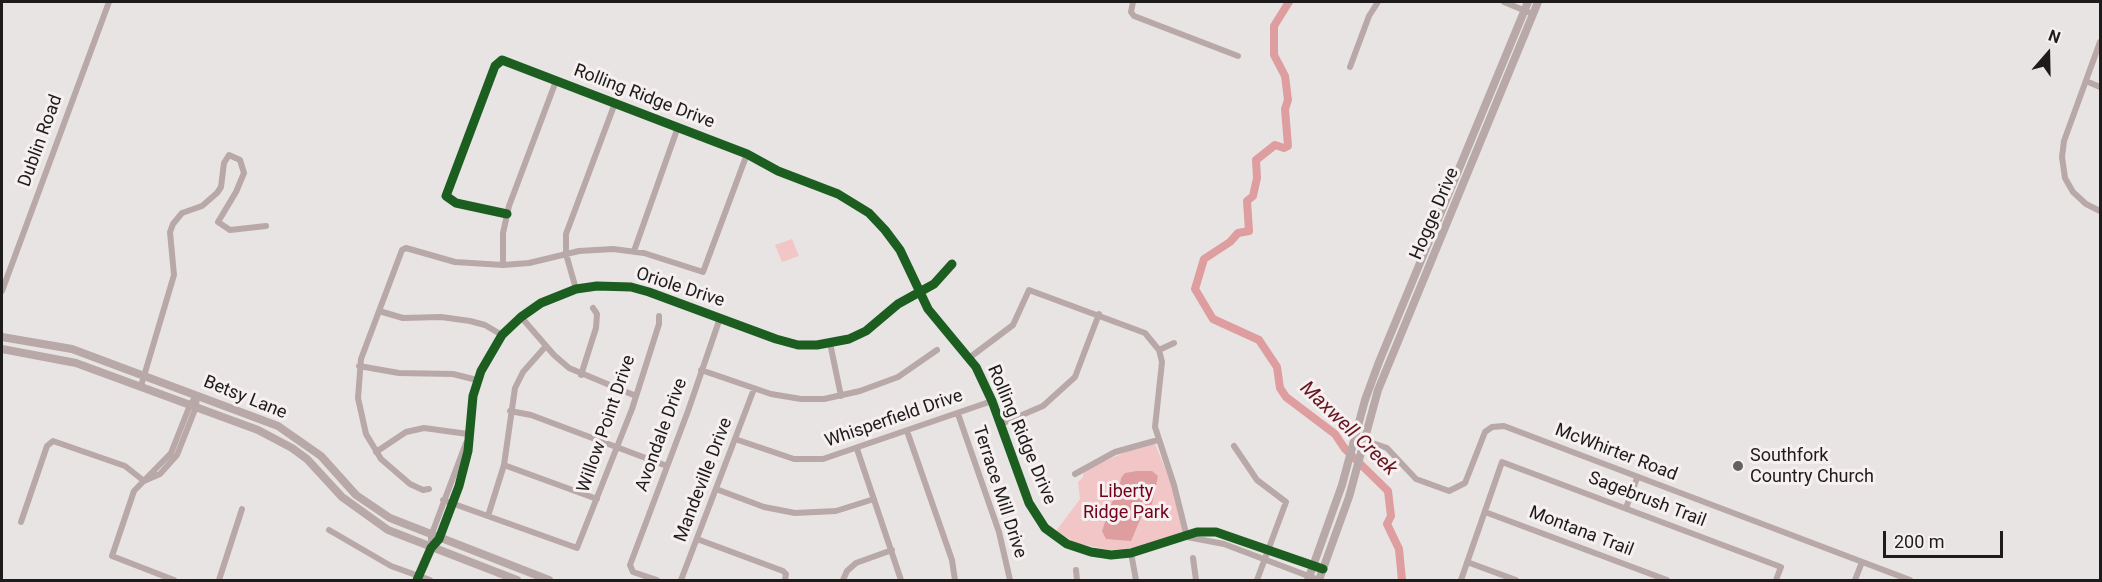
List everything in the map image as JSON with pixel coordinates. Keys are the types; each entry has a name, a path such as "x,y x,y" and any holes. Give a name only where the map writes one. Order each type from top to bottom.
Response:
{"main road":[{"name":"Hogge Drive","path":"1319,580 1356,471 1378,390 1538,2"},
{"name":"Hogge Drive","path":"1309,578 1347,467 1379,362 1527,6"},
{"path":"1480,121 1489,124"},
{"path":"1423,255 1432,259"},
{"name":"Betsy Lane","path":"2,337 63,346 255,416 292,434 321,456 357,495 372,507 431,536 549,580"},
{"path":"59,358 63,346"},
{"name":"Betsy Lane","path":"2,349 59,358 258,430 292,448 307,459 342,497 374,521 431,548 517,580"}],"street":[{"name":"Dublin Road","path":"2,291 109,2"},
{"path":"1133,2 1131,12 1134,16 1238,56"},
{"path":"1350,67 1370,16 1378,2"},
{"path":"1504,2 1527,6 1533,14"},
{"path":"2100,42 2063,144 2064,172 2076,196 2100,211"},
{"name":"Rolling Ridge Drive","path":"507,214 451,201 447,196 495,66 502,60 747,154 778,171 838,194 869,213 900,250 918,293 935,319 969,358 992,401 1029,503 1045,528 1067,544 1091,552 1111,555 1131,553 1197,532 1216,532 1323,569"},
{"path":"503,265 503,233 507,214 556,81"},
{"path":"2086,81 2100,87"},
{"path":"576,289 566,254 568,225 615,103"},
{"path":"634,250 678,127"},
{"path":"429,489 423,490 404,480 376,452 361,415 357,382 359,366 404,248 455,262 503,265 599,249 634,250 703,272 747,154"},
{"path":"141,386 174,276 170,232 172,224 182,213 202,206 217,193 224,163 229,155 240,160 244,173 236,192 218,222 230,230 266,226"},
{"name":"Oriole Drive","path":"431,548 431,536 466,443 477,380 489,354 502,335 521,317 550,298 576,289 609,286 640,289 786,343 807,345 830,343 866,331 898,304 938,281 952,264"},
{"path":"969,358 1013,325 1029,290 1138,329 1149,337 1159,350 1162,367 1155,408 1158,440 1174,485 1186,537"},
{"path":"581,375 596,328 597,314 593,308"},
{"path":"379,311 403,318 441,317 470,321 491,328 502,335"},
{"path":"1001,424 1044,406 1075,377 1099,314"},
{"name":"Willow Point Drive","path":"488,516 568,547 577,548 636,396 659,324 658,316"},
{"path":"521,317 561,362 581,375 636,396"},
{"name":"Avondale Drive","path":"657,580 633,572 630,567 720,318"},
{"path":"830,343 841,396"},
{"path":"1159,350 1174,343"},
{"path":"444,500 488,516 504,465 510,411 523,372 546,346"},
{"path":"701,370 754,389 801,399 841,396 898,377 937,350"},
{"path":"359,366 399,373 453,374 477,380"},
{"name":"Mandeville Drive","path":"681,580 754,389"},
{"path":"174,580 112,556 132,497 144,481 160,474 171,458 197,395"},
{"name":"Whisperfield Drive","path":"735,439 777,455 799,460 828,458 992,401"},
{"path":"510,411 531,415 667,466"},
{"name":"Terrace Mill Drive","path":"958,414 999,532 1010,580"},
{"name":"McWhirter Road","path":"1354,440 1364,439 1388,448 1416,479 1446,491 1456,490 1465,483 1483,435 1489,428 1497,425 1910,580"},
{"path":"376,452 406,432 424,428 468,434"},
{"path":"907,431 952,560 956,580"},
{"path":"1075,474 1115,452 1158,440"},
{"path":"21,522 47,446 53,441 125,466 144,481"},
{"name":"Oriole Drive","path":"417,578 431,548 439,539 453,503 466,463 466,443"},
{"path":"1234,446 1257,480 1286,502 1257,580"},
{"path":"857,449 901,580"},
{"name":"Sagebrush Trail","path":"1485,512 1502,462 1781,567 1776,580"},
{"path":"504,465 597,499"},
{"path":"1626,508 1637,478"},
{"path":"716,489 764,507 795,513 836,511 874,499"},
{"path":"219,580 242,509"},
{"path":"1461,580 1485,512"},
{"name":"Montana Trail","path":"1485,512 1666,580"},
{"path":"329,530 360,550 417,578 430,580"},
{"name":"Rolling Ridge Drive","path":"1186,537 1224,544 1319,580"},
{"path":"697,539 783,571 786,574 785,580"},
{"path":"843,580 847,571 856,563 892,550"},
{"path":"1131,553 1136,580"},
{"path":"1193,558 1196,580"},
{"path":"1467,562 1516,580"},
{"path":"1855,580 1862,562"},
{"path":"1077,570 1077,580"}],"green space":[{"path":"792,239 799,256 782,262 775,245"},
{"name":"Liberty Ridge Park","path":"1155,444 1173,487 1183,532 1133,548 1110,550 1076,543 1056,531 1080,499 1078,482 1083,477 1084,470 1128,451"}],"shaded area":[{"path":"1152,471 1158,476 1152,504 1143,513 1131,541 1106,539 1102,531 1112,502 1118,496 1121,478 1125,473"}],"waterway":[{"name":"Maxwell Creek","path":"1289,2 1274,26 1274,55 1285,76 1288,100 1285,109 1288,146 1284,148 1275,145 1256,160 1257,178 1253,196 1247,201 1249,231 1238,233 1230,242 1204,259 1195,289 1213,319 1259,340 1277,367 1280,388 1286,397 1335,434 1345,449 1388,491 1391,516 1387,524 1399,549 1402,580"}],"cycle path":[{"path":"507,214 456,203 446,196 495,66 502,60 747,154 778,171 838,194 869,213 900,250 928,309 976,367 992,401 1029,503 1045,528 1067,544 1091,552 1111,555 1131,553 1197,532 1216,532 1323,569"},
{"path":"417,580 431,548 439,539 459,486 468,451 473,396 481,371 502,335 521,317 541,303 576,289 597,286 631,287 776,339 798,345 817,345 849,339 866,331 898,304 934,284 952,264"}],"place":[{"name":"Southfork Country Church","path":"1738,466"}]}
